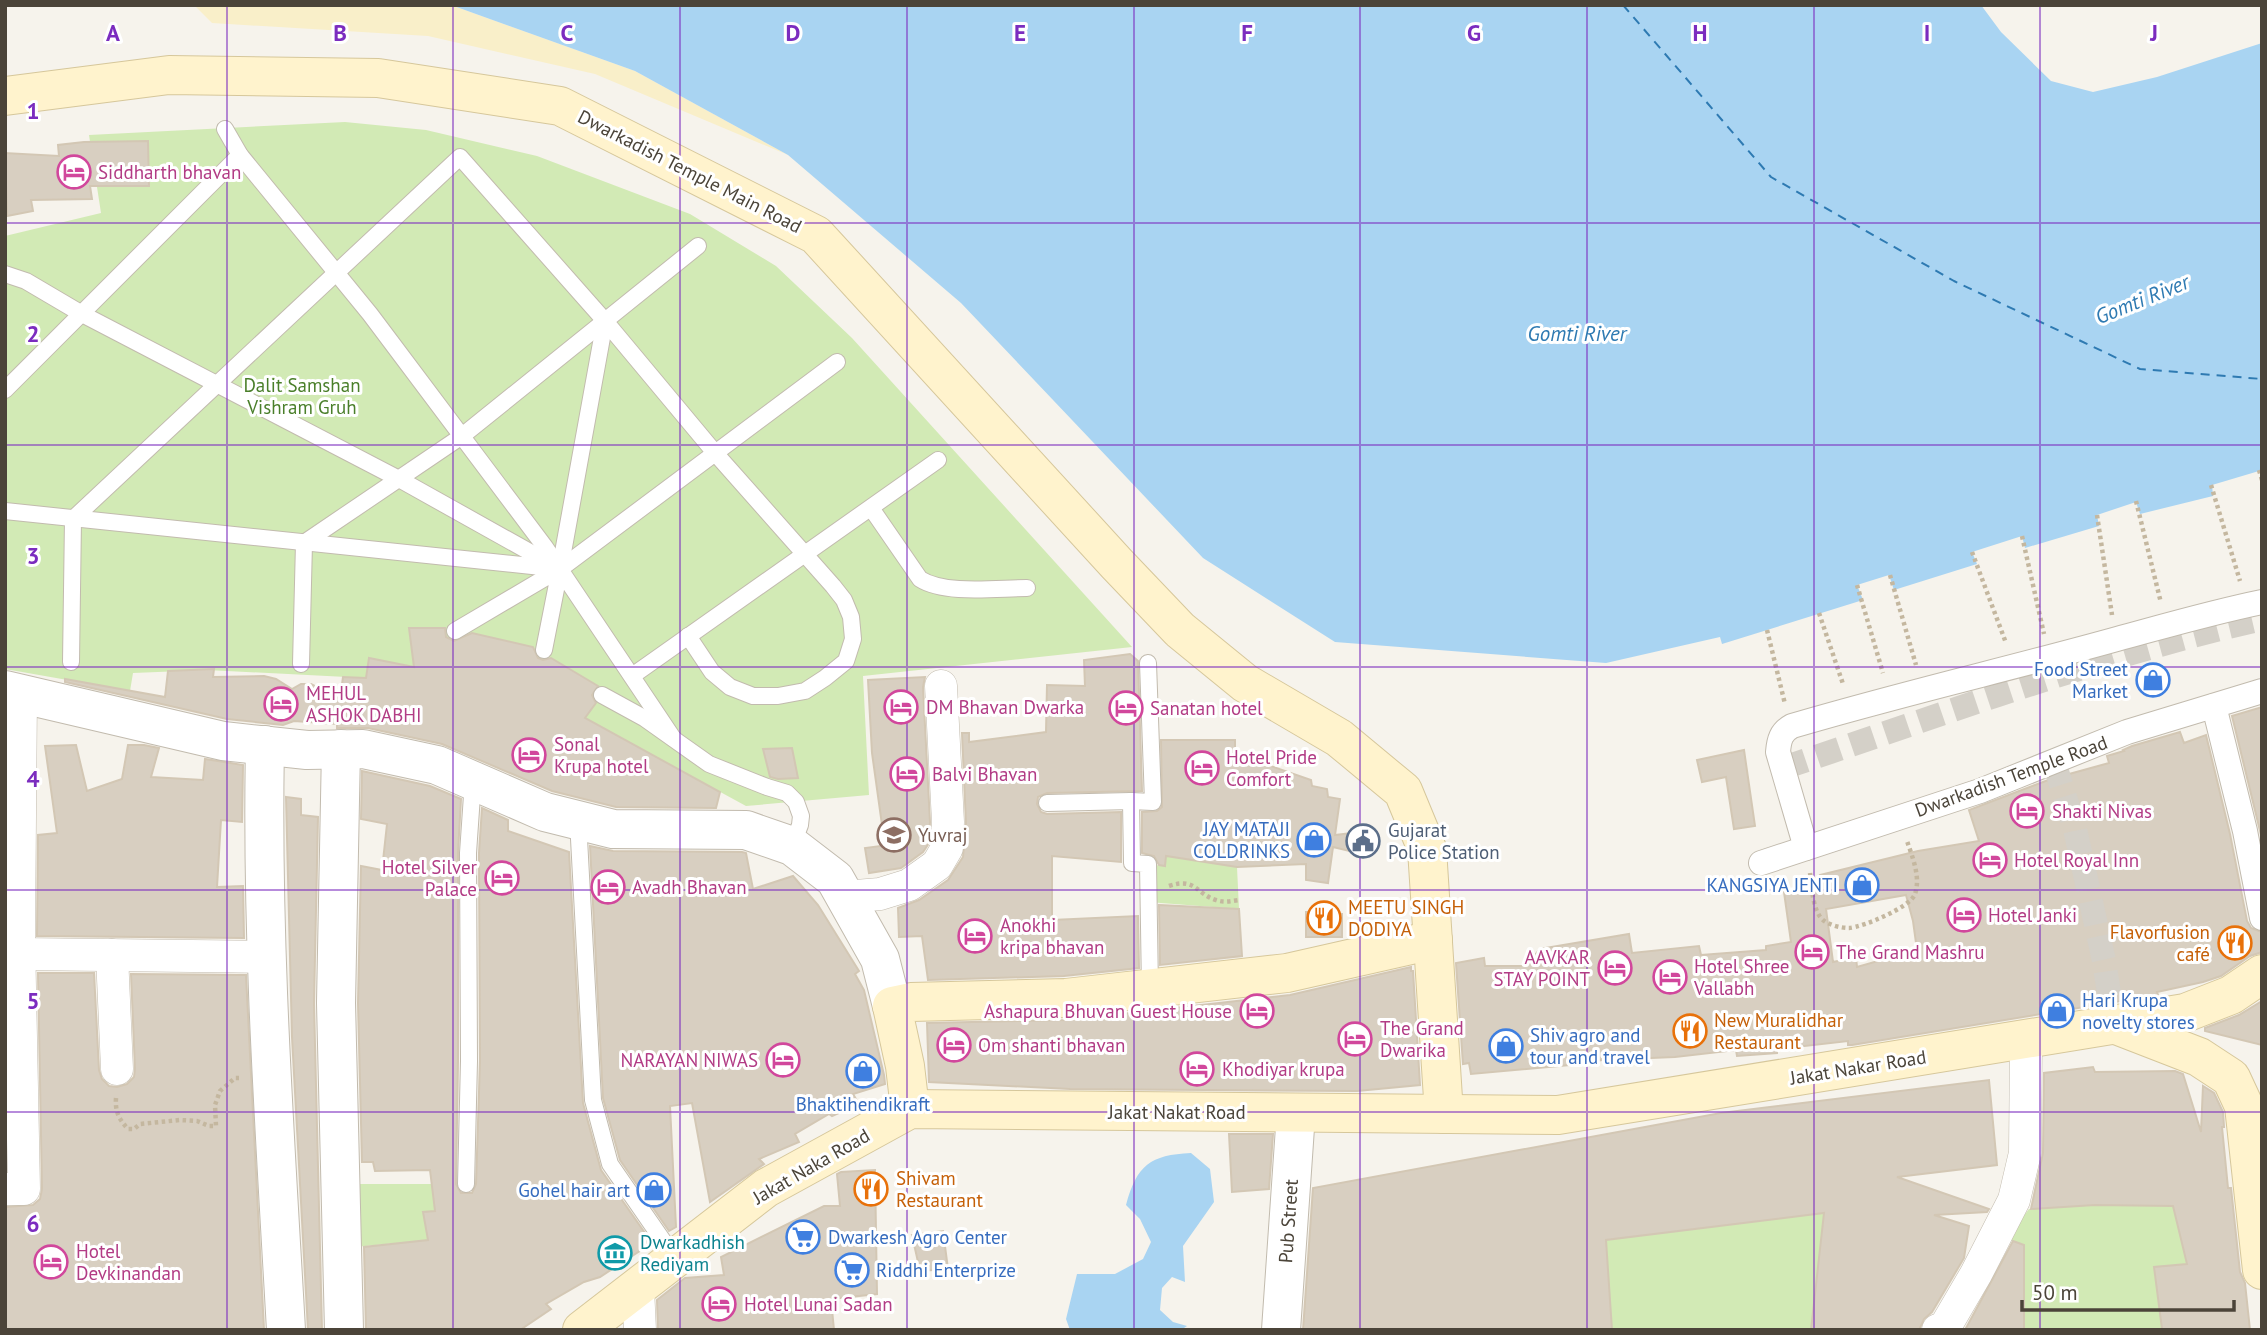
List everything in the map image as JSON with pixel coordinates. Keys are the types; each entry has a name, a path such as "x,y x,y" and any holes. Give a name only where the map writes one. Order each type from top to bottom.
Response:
{"main road":[{"name":"Dwarkadish Temple Main Road","path":"5,96 169,75 378,78 560,106 816,234 1116,564 1181,630 1245,683 1339,738 1403,791 1427,849 1433,940"},
{"path":"910,1109 905,1066 892,1006 911,1002 1066,999 1287,973 1433,940 1444,1114"},
{"name":"Jakat Nakar Road","path":"1444,1114 1558,1115 2185,1013 2231,995 2262,974"},
{"path":"2114,1025 2199,1057 2231,1078 2255,1139 2262,1270"},
{"name":"Jakat Naka Road","path":"582,1330 766,1188 910,1109"},
{"name":"Jakat Nakat Road","path":"910,1109 1444,1114"}],"street":[{"path":"1806,848 1778,752 1779,739 1785,730 1792,726 2167,624 2255,603"},
{"path":"844,897 880,894 909,885 937,865 947,848 941,686"},
{"name":"Dwarkadish Temple Road","path":"1760,863 1980,790 2127,732 2262,691"},
{"path":"5,1189 23,1189 13,692 223,741 307,750 363,748 438,765 545,812 613,829 746,830 792,846 835,879 880,960 892,1006"},
{"path":"2214,706 2245,831 2262,918"},
{"path":"265,746 263,848 286,1330"},
{"path":"341,749 336,1003 344,1330"},
{"path":"19,954 267,957"},
{"path":"112,955 117,1069"},
{"path":"1938,1330 1945,1327 1970,1285 2014,1200 2025,1153 2026,1040"},
{"name":"Pub Street","path":"1281,1330 1296,1113"},
{"path":"638,1288 640,1330"}],"lane":[{"path":"225,129 240,155 337,273 560,569 673,738"},
{"path":"5,390 240,155"},
{"path":"71,662 73,519 460,157 605,321 716,454 844,600 851,617 853,639 846,661 804,691 778,696 753,696 730,687 712,672 688,636"},
{"path":"304,543 462,436 698,246"},
{"path":"5,274 26,281 82,314 399,479 560,569"},
{"path":"544,650 605,321"},
{"path":"455,631 560,569 837,362"},
{"path":"632,676 938,460"},
{"path":"871,508 920,579 928,584 955,588 1027,588"},
{"path":"5,511 560,569"},
{"path":"301,664 304,543"},
{"path":"1047,803 1153,802 1149,663"},
{"path":"602,695 644,718 709,764 787,793 796,802 801,816 792,846"},
{"path":"466,1184 469,1061 468,853 473,780"},
{"path":"1131,801 1132,863 1148,864 1150,989"},
{"path":"578,820 593,1100 610,1164 674,1258"}],"path":[{"path":"2259,470 2262,480"},
{"path":"2211,485 2255,603"},
{"path":"2136,502 2167,624"},
{"path":"2097,515 2117,639"},
{"path":"2022,536 2048,656"},
{"path":"1972,552 2014,665"},
{"path":"1890,575 1923,689"},
{"path":"1857,585 1890,698"},
{"path":"1819,613 1852,709"},
{"path":"1767,630 1792,726"},
{"path":"1806,848 1820,916 1824,921 1835,925 1847,928 1856,926 1906,905 1916,892 1913,861 1899,817"},
{"path":"1148,885 1156,889 1188,883 1213,900 1239,900"},
{"path":"117,1069 116,1109 119,1119 128,1129 134,1129 140,1124 180,1120 216,1126 215,1105 220,1091 235,1078 272,1076"}],"green space":[{"name":"Dalit Samshan Vishram Gruh","path":"345,122 426,130 537,156 690,214 776,266 852,338 1132,647 863,676 869,795 746,806 581,716 498,683 370,658 366,678 207,670 133,673 130,691 5,669 5,236 101,213 89,135"},
{"path":"1166,856 1237,867 1239,909 1148,902 1148,864 1164,866"},
{"path":"353,1184 432,1184 438,1211 423,1212 428,1240 355,1247"},
{"path":"2095,1205 2173,1206 2187,1264 2154,1268 2162,1329 2173,1330 2024,1330 2024,1245 2006,1239 2029,1209"},
{"path":"1824,1213 1811,1330 1612,1330 1606,1240"}],"sand":[{"path":"194,5 451,5 635,71 788,155 595,74 428,36 212,23"}],"water":[{"name":"Gomti River","path":"451,5 1981,5 2001,32 2051,81 2093,92 2157,77 2262,43 2262,478 2259,471 2212,485 2213,496 2140,514 2136,502 2097,515 2099,526 2025,548 2022,536 1972,552 1977,564 1894,590 1889,575 1857,585 1863,600 1722,644 1720,637 1606,663 1335,642 1203,558 961,303 788,155 635,71"},
{"path":"1191,1153 1210,1169 1214,1202 1183,1246 1185,1282 1172,1277 1162,1288 1160,1310 1173,1322 1187,1326 1181,1330 1070,1330 1066,1319 1077,1274 1115,1274 1143,1259 1151,1242 1140,1219 1126,1205 1141,1171 1165,1156"}],"building":[{"path":"148,141 149,186 90,186 92,199 31,200 33,211 7,216 5,153 59,156 58,145"},
{"path":"409,628 445,628 446,637 454,641 472,633 533,647 538,658 551,658 598,686 592,695 596,703 585,718 720,792 716,808 616,807 552,791 442,744 368,728 337,728 337,724 294,721 283,725 227,719 65,682 65,679 165,697 168,671 214,669 213,677 264,676 276,679 292,689 301,684 311,684 340,699 343,677 366,678 369,658 414,667"},
{"path":"1130,654 1138,661 1142,791 1047,793 1038,797 1037,804 1041,812 1047,814 1121,812 1121,862 1052,856 1052,920 1138,916 1139,968 1064,976 928,980 922,936 899,937 898,908 919,900 948,880 963,857 966,823 962,733 969,733 969,742 1046,732 1047,685 1085,686 1084,660"},
{"path":"925,677 923,687 929,843 923,852 901,868 869,873 865,848 881,846 879,832 883,832 872,753 868,680"},
{"path":"2262,707 2262,839 2232,716"},
{"path":"2180,732 2184,743 2206,735 2230,834 2247,921 2251,928 2262,932 2262,952 2250,956 2221,976 2157,992 2158,995 1852,1045 1848,1045 1848,1041 1777,1049 1777,1053 1737,1056 1736,1050 1675,1057 1602,1060 1471,1074 1469,1063 1463,1064 1456,963 1484,958 1485,966 1526,966 1540,949 1629,934 1632,953 1699,946 1701,955 1766,950 1766,946 1791,942 1784,892 1822,887 1820,875 1918,851 1979,841 1969,810 2051,779 2109,763 2107,756","holes":["1906,895 1917,950 1857,967 1856,957 1833,962 1826,909"]},
{"path":"1161,740 1235,740 1235,757 1265,759 1265,764 1311,780 1312,786 1327,789 1328,797 1340,799 1335,835 1368,831 1374,836 1375,848 1366,855 1333,847 1328,883 1306,880 1306,864 1237,867 1166,856 1165,866 1159,865 1154,856 1142,853 1142,812 1157,811 1162,807"},
{"path":"76,745 87,791 122,779 128,745 159,748 151,777 203,780 205,759 243,765 242,822 221,820 217,887 243,886 244,938 37,936 38,835 57,833 45,746"},
{"path":"792,748 798,778 770,777 763,749"},
{"path":"1744,750 1755,826 1734,829 1726,777 1702,782 1697,760"},
{"path":"362,771 430,786 461,799 458,853 456,1184 461,1193 472,1193 476,1184 480,1061 479,853 482,808 508,820 508,831 569,852 583,1103 601,1170 652,1243 600,1277 584,1282 546,1304 551,1309 520,1330 366,1330 364,1247 428,1240 423,1212 435,1211 430,1170 375,1171 373,1162 362,1162 358,1003 361,866 382,870 387,824 361,819"},
{"path":"286,797 301,799 301,815 318,817 314,1004 322,1330 308,1330 292,1037"},
{"path":"590,846 613,851 746,853 753,889 793,876 818,905 859,971 855,974 864,990 884,1075 885,1084 853,1094 859,1104 832,1116 829,1114 795,1134 799,1142 759,1159 764,1164 710,1202 692,1103 670,1106 676,1227 669,1231 620,1160 603,1098"},
{"path":"1159,905 1239,909 1242,956 1160,965"},
{"name":"MEETU SINGH DODIYA","path":"1306,912 1342,914 1342,937 1306,937"},
{"path":"1411,967 1420,1085 1357,1091 1070,1089 929,1082 927,1023 1068,1020 1290,995"},
{"path":"38,973 94,973 99,1070 102,1079 109,1086 117,1087 127,1084 134,1077 135,1069 131,974 246,975 264,1330 5,1330 5,1207 33,1205 40,1199 42,1189"},
{"path":"2262,1001 2262,1045 2205,1031 2205,1028 2239,1015"},
{"path":"2093,1067 2095,1072 2175,1071 2183,1074 2201,1132 2203,1086 2214,1093 2223,1112 2228,1188 2231,1188 2240,1272 2245,1283 2250,1330 2162,1329 2154,1267 2187,1264 2173,1206 2095,1205 2031,1209 2043,1153 2044,1073"},
{"path":"1989,1080 1997,1165 1897,1177 1989,1209 1987,1212 1934,1215 1969,1226 1964,1258 1919,1330 1811,1330 1824,1213 1606,1240 1612,1330 1303,1330 1313,1188 1721,1113"},
{"path":"1229,1134 1273,1134 1269,1189 1232,1192"},
{"path":"875,1170 877,1294 831,1299 834,1330 658,1330 657,1300 685,1278 724,1275 721,1257 824,1206 840,1206 837,1174"},
{"path":"943,1231 948,1269 920,1271 912,1235"},
{"path":"2013,1241 2024,1245 2024,1330 1965,1330"}],"ferry route":[{"path":"1623,5 1771,177 1954,281 2140,369 2262,379"}],"tunnel":[{"path":"1783,768 2080,668 2262,619"},
{"path":"2054,762 2075,829 2104,961 2114,1025"}],"place":[{"name":"Siddharth bhavan","path":"74,172"},
{"name":"Food Street Market","path":"2153,680"},
{"name":"MEHUL ASHOK DABHI","path":"281,704"},
{"name":"DM Bhavan Dwarka","path":"901,707"},
{"name":"Sanatan hotel","path":"1126,708"},
{"name":"Sonal Krupa hotel","path":"529,755"},
{"name":"Hotel Pride Comfort","path":"1202,768"},
{"name":"Balvi Bhavan","path":"907,774"},
{"name":"Shakti Nivas","path":"2027,811"},
{"name":"Yuvraj","path":"894,835"},
{"name":"JAY MATAJI COLDRINKS","path":"1314,840"},
{"name":"Gujarat Police Station","path":"1363,841"},
{"name":"Hotel Royal Inn","path":"1990,860"},
{"name":"Hotel Silver Palace","path":"502,878"},
{"name":"KANGSIYA JENTI","path":"1862,885"},
{"name":"Avadh Bhavan","path":"608,887"},
{"name":"Hotel Janki","path":"1964,915"},
{"name":"MEETU SINGH DODIYA","path":"1324,918"},
{"name":"Anokhi kripa bhavan","path":"975,936"},
{"name":"Flavorfusion café","path":"2235,943"},
{"name":"The Grand Mashru","path":"1812,952"},
{"name":"AAVKAR STAY POINT","path":"1615,968"},
{"name":"Hotel Shree Vallabh","path":"1670,977"},
{"name":"Ashapura Bhuvan Guest House","path":"1257,1011"},
{"name":"Hari Krupa novelty stores","path":"2057,1011"},
{"name":"New Muralidhar Restaurant","path":"1690,1031"},
{"name":"The Grand Dwarika","path":"1355,1039"},
{"name":"Om shanti bhavan","path":"954,1045"},
{"name":"Shiv agro and tour and travel","path":"1506,1046"},
{"name":"NARAYAN NIWAS","path":"783,1060"},
{"name":"Khodiyar krupa","path":"1197,1069"},
{"name":"Bhaktihendikraft","path":"863,1071"},
{"name":"Shivam Restaurant","path":"871,1189"},
{"name":"Gohel hair art","path":"654,1190"},
{"name":"Dwarkesh Agro Center","path":"803,1237"},
{"name":"Dwarkadhish Rediyam","path":"615,1253"},
{"name":"Hotel Devkinandan","path":"51,1262"},
{"name":"Riddhi Enterprize","path":"852,1270"},
{"name":"Hotel Lunai Sadan","path":"719,1304"}]}
